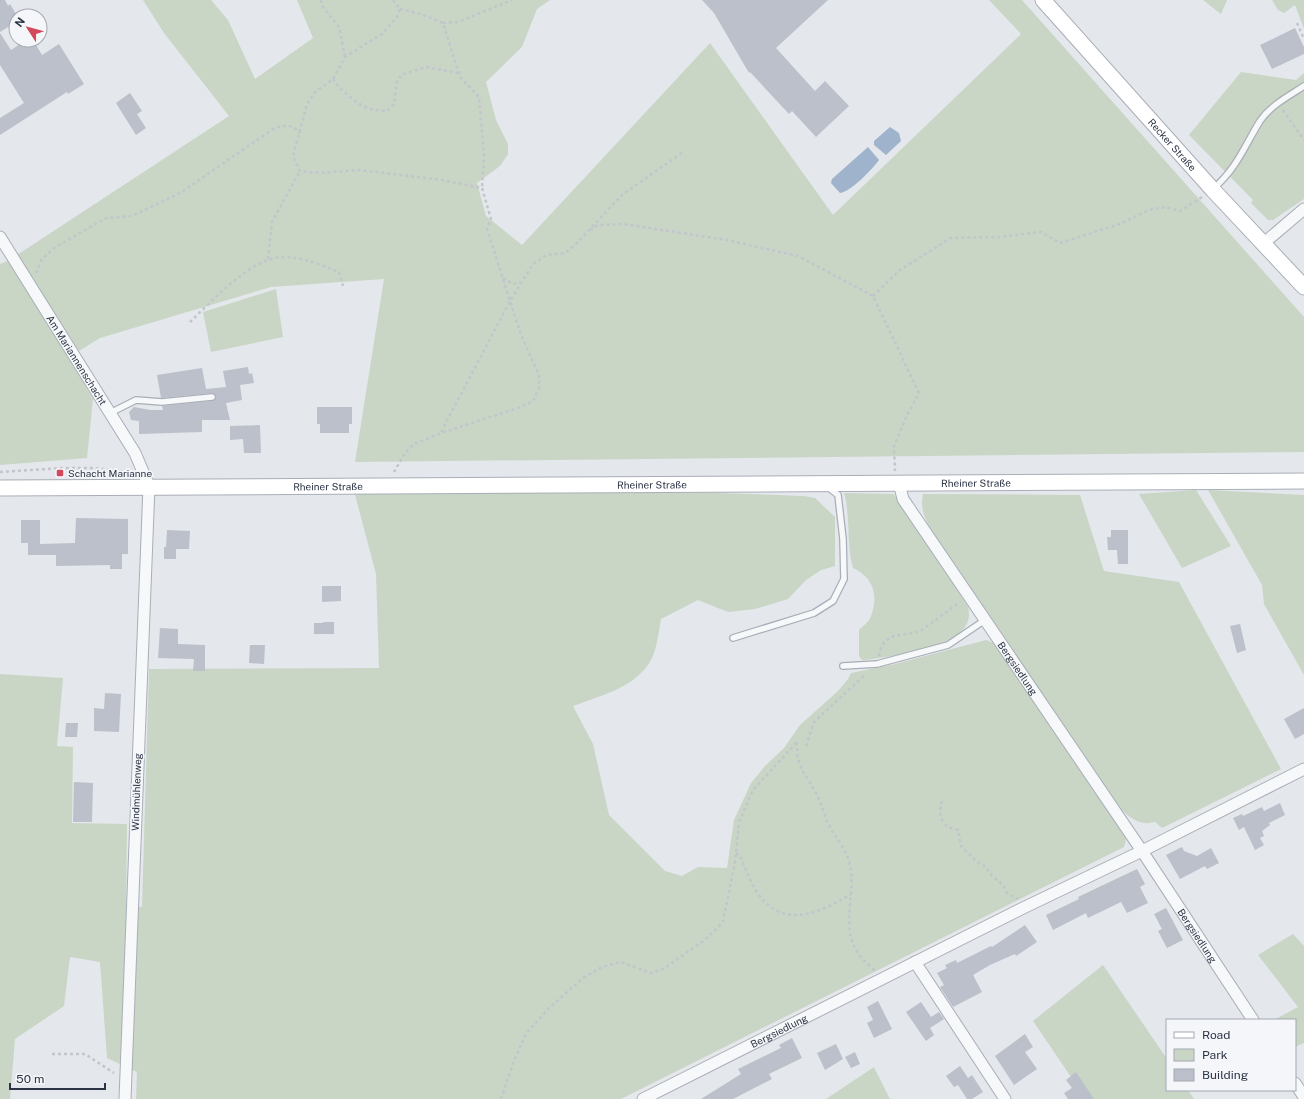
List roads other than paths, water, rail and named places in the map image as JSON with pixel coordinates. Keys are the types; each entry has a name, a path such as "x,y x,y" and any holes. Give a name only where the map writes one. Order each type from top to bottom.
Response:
{"main road":[{"name":"Recker Straße","path":"1042,0 1213,190 1304,287"},
{"name":"Rheiner Straße","path":"0,488 146,479 392,484 1304,481"}],"street":[{"path":"1264,243 1304,209"},
{"name":"Am Mariannenschacht","path":"0,237 135,453 146,479"},
{"name":"Windmühlenweg","path":"125,1099 146,479"},
{"name":"Bergsiedlung","path":"899,483 903,499 1142,851 1253,1019"},
{"name":"Bergsiedlung","path":"643,1099 882,978 1142,851 1304,769"},
{"path":"915,962 1005,1099"},
{"path":"1296,1085 1304,1097"}],"lane":[{"path":"1213,190 1227,177 1250,142 1261,120 1278,103 1304,86"},
{"path":"110,412 136,400 162,402 212,397"},
{"path":"733,638 814,613 834,601 844,579 840,507 838,495 822,483"},
{"path":"843,666 878,664 948,645 985,620"}],"water":[{"path":"890,127 899,133 901,141 886,155 874,145 874,141"},
{"path":"868,147 879,160 856,184 845,192 840,193 831,183 832,179"}],"place":[{"name":"Schacht Marianne","path":"60,473"}]}
